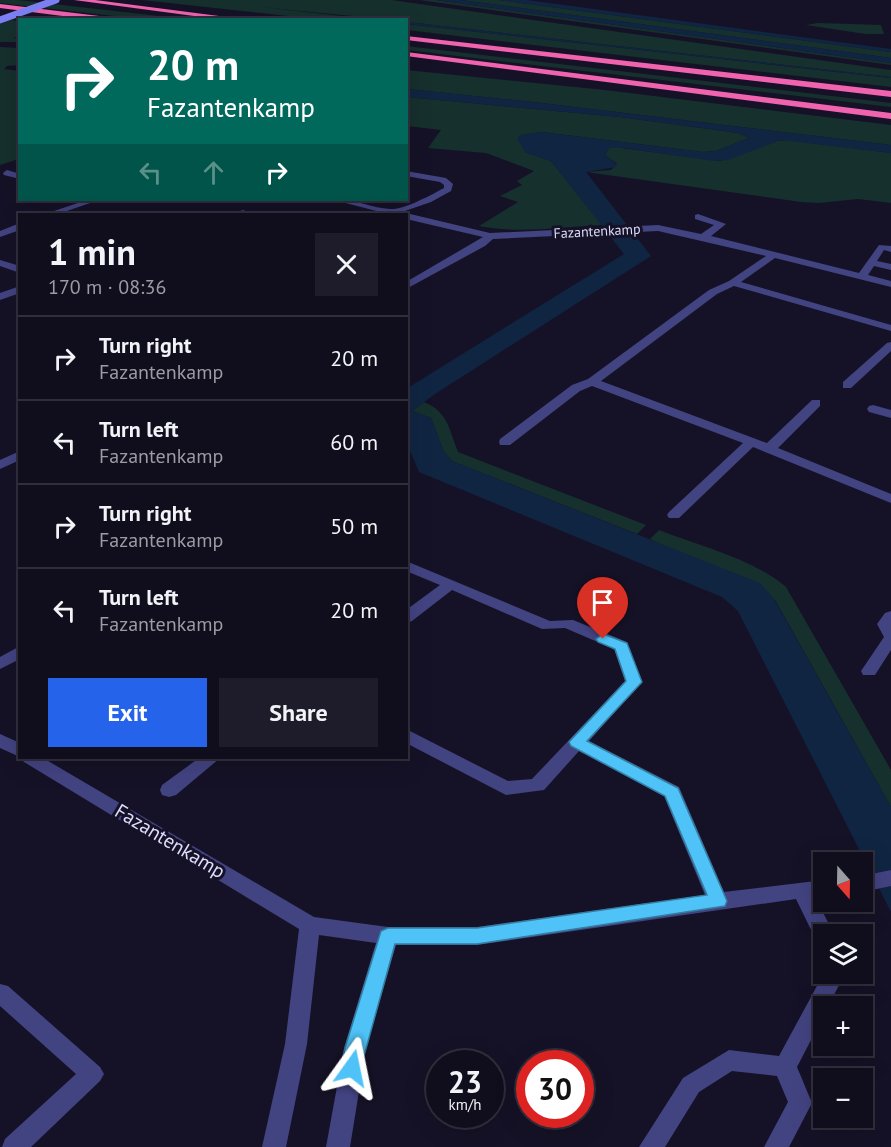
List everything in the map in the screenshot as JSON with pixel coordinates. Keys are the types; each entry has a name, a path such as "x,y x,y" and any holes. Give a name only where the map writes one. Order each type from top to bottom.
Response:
{"highway":[{"path":"77,0 229,18"},
{"path":"0,6 99,18"},
{"path":"0,15 22,18"},
{"path":"408,38 891,94"},
{"path":"408,54 891,116"},
{"path":"408,62 796,103"}],"street":[{"path":"0,20 56,0"},
{"path":"7,173 18,176"},
{"path":"398,213 448,189 449,184 443,180 408,173"},
{"path":"53,213 89,201"},
{"path":"342,201 392,213"},
{"path":"356,213 369,207"},
{"name":"Fazantenkamp","path":"408,216 490,236 658,228 891,284"},
{"path":"698,217 721,224 702,237"},
{"path":"0,234 18,227"},
{"path":"408,285 482,244 490,236"},
{"path":"862,276 882,247 891,249"},
{"path":"505,442 576,387 592,382 713,292 733,283 773,255"},
{"path":"0,263 18,269"},
{"path":"873,263 891,267"},
{"path":"733,283 891,328"},
{"path":"0,297 18,291"},
{"path":"847,385 891,345"},
{"path":"592,382 752,442 891,500"},
{"path":"769,449 816,403"},
{"path":"873,409 891,414"},
{"path":"674,515 752,442"},
{"path":"0,465 18,456"},
{"path":"408,566 548,626 567,623 621,646 634,682 537,785 506,788 408,736"},
{"path":"408,616 450,585"},
{"path":"869,671 891,637 885,624 891,616"},
{"path":"0,664 18,652"},
{"path":"0,740 18,750"},
{"path":"577,742 672,792 718,901"},
{"name":"Fazantenkamp","path":"32,759 310,925 388,936 477,936 813,889"},
{"path":"170,790 210,759"},
{"path":"873,882 891,878"},
{"path":"801,890 818,924"},
{"path":"274,1147 296,1044 310,925"},
{"path":"338,1147 355,1048 388,936"},
{"path":"785,1067 829,984"},
{"path":"0,993 92,1074 14,1147"},
{"path":"651,1147 691,1085 729,1060 785,1067"},
{"path":"776,1147 800,1103 785,1067"}],"green space":[{"path":"0,0 18,0 176,18 132,18 0,3"},
{"path":"142,0 391,0 891,70 891,77 408,22 408,18 373,18 260,7 360,18 306,18"},
{"path":"419,0 436,0 891,63 891,65"},
{"path":"461,0 499,0 891,52 891,58"},
{"path":"11,20 18,21 18,36 13,38 18,38 18,42 0,42 0,24"},
{"path":"818,23 881,25 884,34 866,34 806,25"},
{"path":"408,24 891,78 891,87 408,30"},
{"path":"408,46 891,103 891,107 408,50"},
{"path":"0,47 18,48 18,65 7,66 4,69 18,71 18,159 0,165"},
{"path":"408,70 605,90 891,125 891,145 408,89"},
{"path":"408,97 620,117 739,133 749,138 716,151 703,152 541,132 522,135 525,152 551,161 602,225 509,230 479,226 518,202 500,196 522,185 517,181 534,171 486,153 428,148 441,130 408,126"},
{"path":"789,140 891,153 891,203 858,199 819,203 801,202 586,172 611,170 617,164 605,155 609,148 614,147 720,161 776,141"},
{"path":"424,402 443,416 458,452 646,525 637,534 452,461 444,452 431,418 412,411"},
{"path":"659,530 742,561 773,577 786,587 891,770 891,807 775,600 650,539"}],"water":[{"path":"436,0 461,0 891,58 891,63"},
{"path":"499,0 527,0 891,49 891,52"},
{"path":"408,22 891,77 408,24"},
{"path":"408,89 891,145 891,153 781,140 728,160 714,161 624,148 609,148 605,155 617,165 616,167 586,172 651,256 412,411 431,418 444,452 452,461 760,583 774,599 891,807 891,912 873,877 873,852 861,852 738,611 722,597 419,472 408,446 408,388 624,254 551,161 525,152 517,138 521,135 541,132 703,152 716,151 749,138 739,133 620,117 408,97"}],"route":[{"path":"352,1068 355,1048 388,936 477,936 718,901 672,792 577,742 634,682 621,646 603,639"}]}
